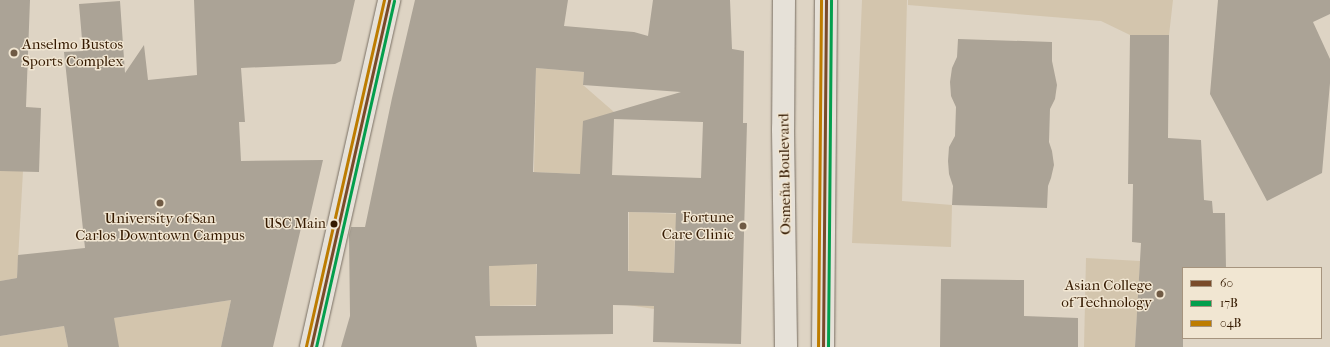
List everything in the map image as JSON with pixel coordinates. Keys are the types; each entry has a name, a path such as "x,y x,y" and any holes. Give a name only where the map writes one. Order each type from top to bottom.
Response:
{"main road":[{"path":"311,347 389,0"},
{"name":"Osmeña Boulevard","path":"784,0 783,129 786,347"},
{"path":"823,347 826,0"}],"shaded area":[{"path":"862,0 907,0 902,201 952,205 951,247 852,243"},
{"path":"908,0 1173,0 1169,35 1130,35 1101,21 908,5"},
{"path":"536,68 584,72 583,85 614,112 580,174 534,172"},
{"path":"0,171 23,171 17,278 0,281"},
{"path":"629,212 682,214 675,230 674,273 655,272 654,309 628,305"},
{"path":"537,230 536,305 487,306 448,303 490,301 489,266"},
{"path":"1086,258 1140,261 1135,347 1084,347"},
{"path":"231,300 221,347 112,347 114,318"},
{"path":"64,326 68,347 0,347 0,336"}],"building":[{"path":"0,0 30,0 26,107 41,108 39,172 0,171"},
{"name":"University of San Carlos Downtown Campus","path":"194,0 355,0 341,61 335,64 241,68 245,122 239,122 241,161 323,160 307,229 301,228 273,347 221,347 231,300 114,318 119,347 68,347 64,326 0,336 0,281 17,278 18,255 85,248 64,52 83,51 79,4 120,1 125,73 144,45 148,80 197,75"},
{"path":"415,0 568,0 564,26 634,32 648,36 653,0 730,0 732,49 744,51 743,123 747,123 741,344 653,342 654,306 613,305 613,334 475,336 477,347 341,347 350,316 349,235 351,227 365,227 392,98","holes":["536,68 584,72 583,85 681,92 583,121 580,174 533,172","614,119 703,122 701,178 612,175","628,212 676,213 674,273 628,271","537,264 536,306 490,306 489,266"]},
{"path":"1218,0 1330,0 1330,14 1313,22 1330,59 1330,83 1322,173 1267,201 1210,94"},
{"path":"1130,35 1169,35 1168,138 1201,140 1204,200 1212,201 1213,213 1225,213 1226,267 1182,267 1183,347 1135,347 1141,243 1132,242 1133,184 1128,184"},
{"path":"958,39 1052,42 1052,61 1057,85 1055,99 1050,109 1049,142 1054,165 1048,186 1047,208 952,205 953,186 949,174 948,161 949,147 955,136 956,107 951,96 950,82 952,68 957,57"},
{"path":"941,279 1024,280 1024,316 1078,318 1078,347 940,347"}],"transit line":[{"name":"04B","path":"306,346 384,0"},
{"name":"60","path":"311,347 389,0"},
{"name":"04B","path":"818,347 821,0"},
{"name":"60","path":"823,347 826,0"},
{"name":"17B","path":"828,347 831,0"},
{"name":"17B","path":"316,347 394,1"}],"place":[{"name":"Anselmo Bustos Sports Complex","path":"14,53"},
{"name":"University of San Carlos Downtown Campus","path":"160,203"},
{"name":"USC Main","path":"334,224"},
{"name":"Fortune Care Clinic","path":"743,226"},
{"name":"Asian College of Technology","path":"1160,294"}]}
